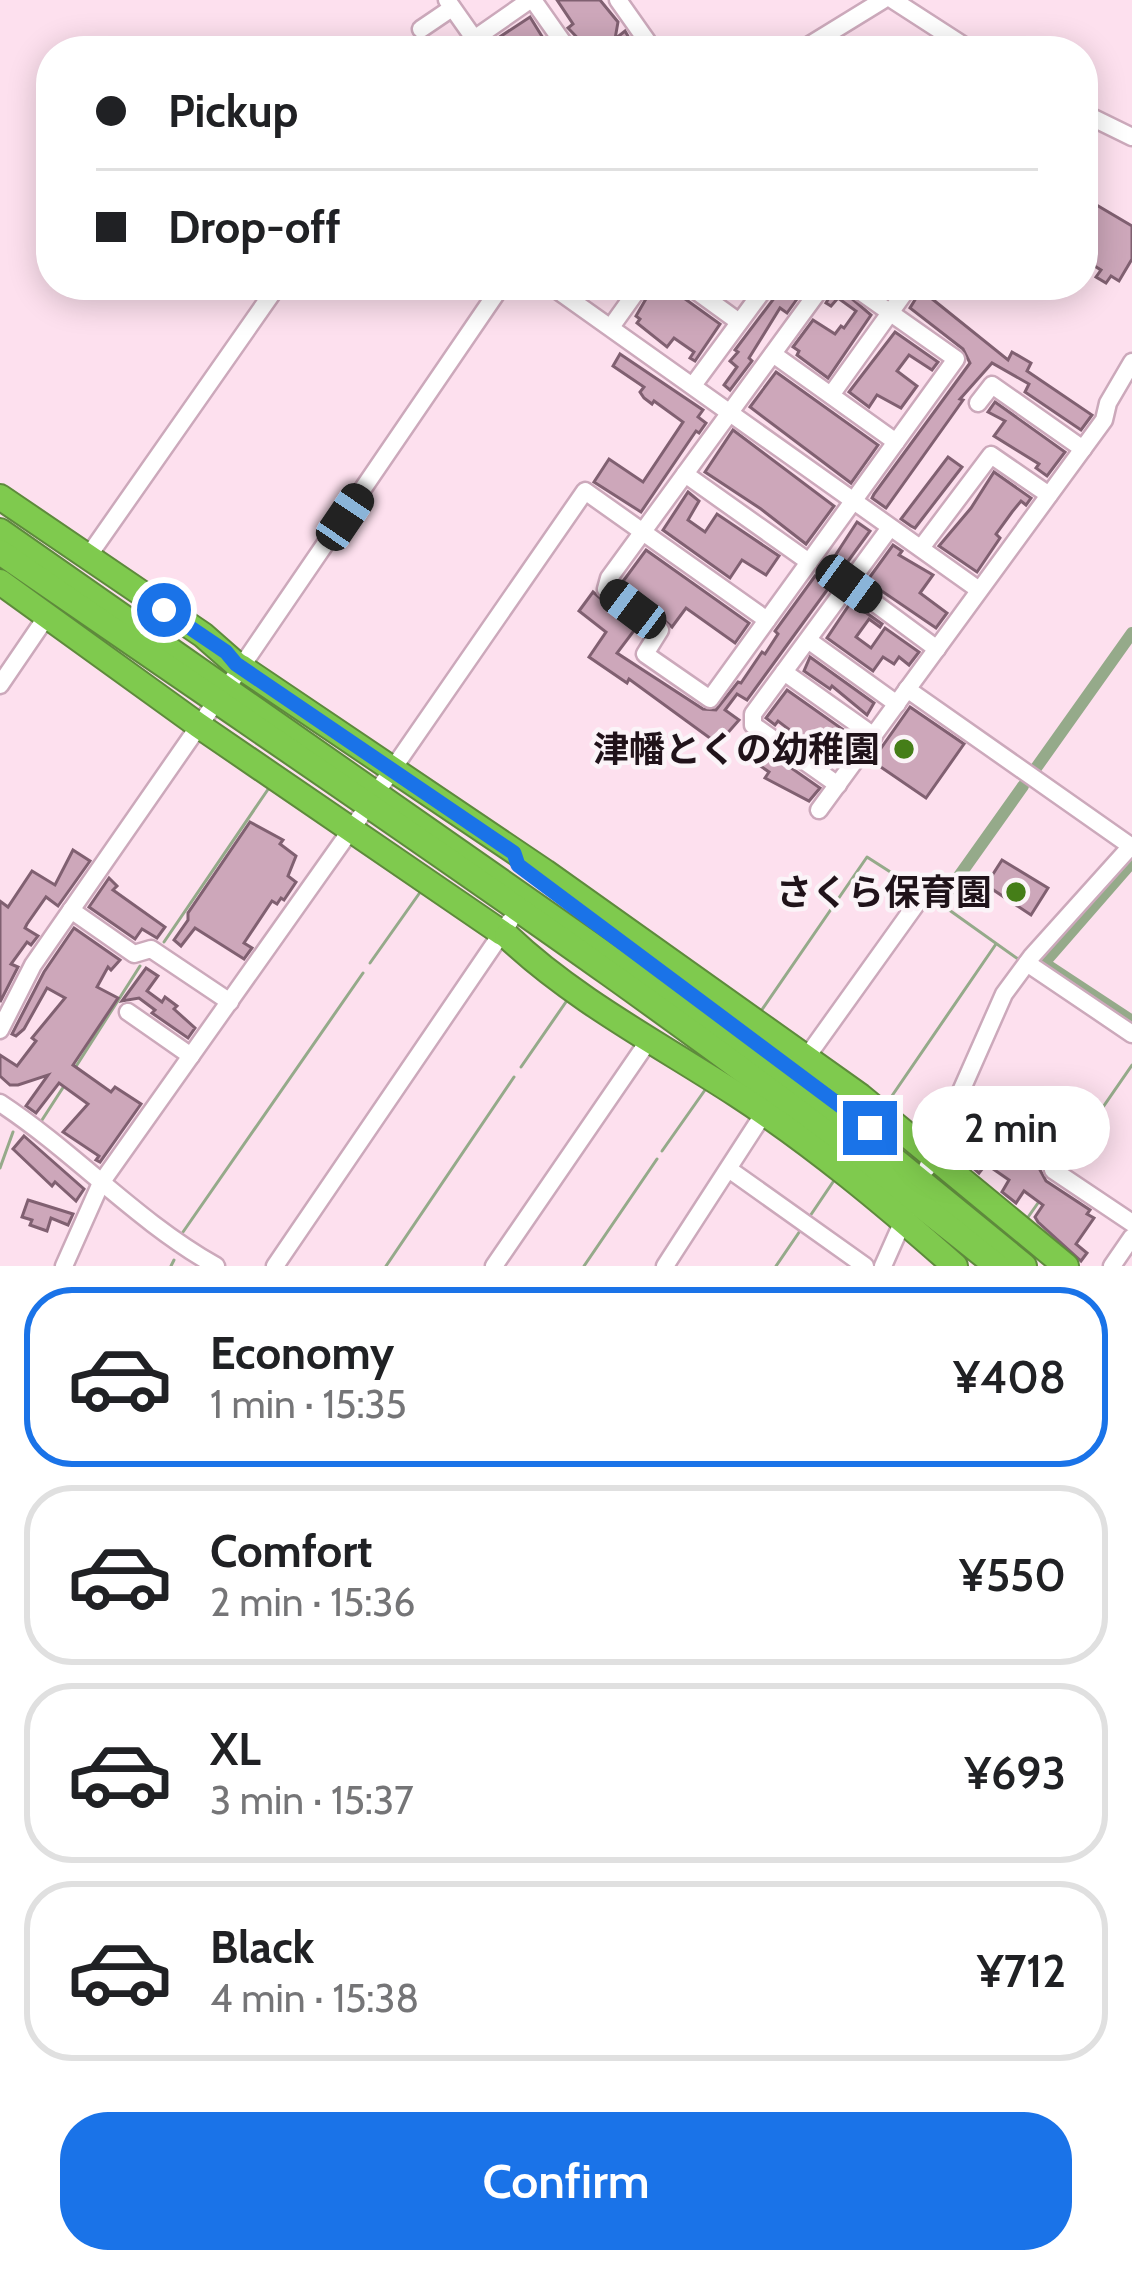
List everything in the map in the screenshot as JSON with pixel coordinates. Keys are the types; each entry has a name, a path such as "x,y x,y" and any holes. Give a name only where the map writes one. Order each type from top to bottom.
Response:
{"highway":[{"path":"0,496 203,635 237,670"},
{"path":"0,514 237,670 387,777 514,853 860,1096 1024,1266"},
{"path":"0,531 865,1136 927,1169 1066,1266"},
{"path":"0,552 831,1134 997,1266"},
{"path":"0,568 506,930 817,1132 831,1134"},
{"path":"0,582 204,718"},
{"path":"514,853 518,865 528,873 927,1169"},
{"path":"506,930 526,955 764,1113 906,1215 955,1266"}],"street":[{"path":"489,36 532,0 558,36"},
{"path":"618,0 644,36"},
{"path":"828,36 892,2 948,36"},
{"path":"421,29 449,4 472,36"},
{"path":"1098,120 1132,137"},
{"path":"87,558 268,300"},
{"path":"237,670 492,300"},
{"path":"572,300 979,590"},
{"path":"611,327 630,300"},
{"path":"709,300 739,322"},
{"path":"694,384 755,300"},
{"path":"812,300 606,589 661,630 646,654 710,699 956,359 872,300"},
{"path":"831,395 899,300"},
{"path":"773,354 896,442"},
{"path":"819,810 1104,420 1108,403 1132,362"},
{"path":"978,403 992,385 1083,448"},
{"path":"921,548 991,455 1049,495"},
{"path":"685,474 809,562"},
{"path":"387,777 585,491 767,620"},
{"path":"838,784 753,725 753,715 889,529"},
{"path":"849,584 937,649"},
{"path":"0,685 46,616"},
{"path":"808,640 1131,846 1004,994 927,1169"},
{"path":"784,672 874,736"},
{"path":"0,1030 33,965 204,718"},
{"path":"64,1266 101,1183 356,824"},
{"path":"806,1058 922,896"},
{"path":"71,910 134,954 151,949 230,1001"},
{"path":"275,1266 506,930"},
{"path":"1027,963 1132,1034"},
{"path":"128,1012 191,1056"},
{"path":"494,1266 649,1040"},
{"path":"0,1103 47,1134 181,1246 216,1266"},
{"path":"665,1266 764,1113"},
{"path":"730,1170 865,1266"},
{"path":"1058,1173 1132,1235 1112,1266"},
{"path":"883,1266 906,1215"}],"building":[{"path":"557,0 600,0 618,22 616,36 576,36 568,28 573,24"},
{"path":"530,17 542,36 501,36"},
{"path":"1098,206 1132,226 1132,259 1119,281 1111,276 1106,283 1098,278"},
{"path":"645,300 687,300 720,324 695,361 690,358 694,352 674,338 667,347 637,323"},
{"path":"773,300 796,300 787,313 780,308 749,358 752,361 730,390 724,385 737,367 730,361"},
{"path":"841,300 854,300 871,315 828,378 797,355 793,347 813,320 835,334 856,311"},
{"path":"915,300 933,300 1008,360 1012,352 1031,363 1027,371 1092,415 1081,430 1025,392 1029,384 992,363 960,399 886,508 872,498 874,494 970,363 963,349 910,308"},
{"path":"895,332 938,362 932,370 909,355 897,371 917,386 901,408 877,395 869,407 849,392"},
{"path":"620,354 703,410 698,417 706,423 641,512 594,482 609,459 643,482 683,422 644,398 640,392 644,387 613,366"},
{"path":"776,372 878,445 851,483 750,407"},
{"path":"995,402 1065,452 1047,476 1036,468 1039,464 994,436 1005,421 988,412"},
{"path":"733,430 834,506 806,544 705,472"},
{"path":"948,457 962,467 915,528 911,526 901,519"},
{"path":"994,472 1031,498 1012,512 977,572 939,546"},
{"path":"688,492 699,501 688,520 705,532 717,514 779,556 766,575 742,560 730,578 663,530"},
{"path":"857,522 870,531 747,700 737,694 725,710 739,720 718,744 629,679 627,683 589,657 606,632 579,611 593,592 636,628 617,653 703,709 716,710 765,654 778,634 775,631 815,576 824,582"},
{"path":"893,545 902,551 899,555 933,575 920,593 947,613 936,628 867,581"},
{"path":"646,550 749,623 735,643 686,608 672,627 621,584"},
{"path":"851,602 882,624 869,619 856,637 871,648 885,628 919,652 909,665 899,657 894,664 883,657 873,671 827,638"},
{"path":"810,657 874,703 867,715 832,686 804,671"},
{"path":"787,690 855,738 837,764 797,740 778,721 775,725 766,718"},
{"path":"910,707 964,744 926,798 872,761"},
{"path":"767,751 820,788 809,801 765,778 769,772 756,763"},
{"path":"250,822 283,840 280,844 296,856 288,876 296,882 284,900 272,901 244,943 252,948 244,959 195,928 181,946 174,940 188,913"},
{"path":"73,850 90,861 58,906 46,897 27,924 25,928 38,936 31,945 27,942 11,964 18,967 0,1002 0,901 8,907 32,871 55,885"},
{"path":"1002,860 1048,888 1031,915 986,885"},
{"path":"109,878 117,886 113,890 165,927 157,938 142,929 135,939 89,907"},
{"path":"74,928 120,960 111,970 108,967 97,987 118,998 73,1065 111,1092 115,1087 141,1104 100,1162 96,1160 99,1156 63,1132 88,1104 59,1083 36,1113 26,1106 48,1075 18,1085 0,1076 0,1055 17,1066 36,1041 32,1038 65,998 47,988 24,1029 12,1034 44,972"},
{"path":"146,968 158,976 147,991 177,1006 174,1009 195,1028 188,1038 139,998 122,1001"},
{"path":"1019,1116 1063,1143 1040,1170 1046,1181 1090,1210 1087,1214 1094,1218 1076,1244 1087,1253 1081,1261 1038,1222 1035,1217 1043,1205 1024,1191 1016,1203 1002,1192 1009,1180 986,1164 979,1173 972,1167 978,1159 967,1151 978,1135 999,1149"},
{"path":"24,1136 84,1189 76,1201 55,1182 52,1186 13,1149"},
{"path":"28,1200 73,1214 68,1225 51,1218 47,1231 30,1225 32,1220 22,1217"}],"waterway":[{"path":"1036,768 1132,633"},
{"path":"164,942 271,785"},
{"path":"942,900 1023,786"},
{"path":"759,1014 867,857 920,891"},
{"path":"1132,862 1044,963 1132,1021"},
{"path":"370,963 421,891"},
{"path":"928,897 942,900"},
{"path":"938,902 1018,959"},
{"path":"885,1106 996,944"},
{"path":"75,1068 140,966"},
{"path":"183,1232 363,973"},
{"path":"521,1067 568,999"},
{"path":"1063,1165 1132,1065"},
{"path":"386,1266 514,1077"},
{"path":"42,1120 64,1086"},
{"path":"662,1151 705,1090"},
{"path":"0,1168 13,1132"},
{"path":"584,1266 657,1159"},
{"path":"808,1219 833,1182"},
{"path":"1026,1220 1038,1203"},
{"path":"776,1266 802,1228"},
{"path":"171,1266 174,1260"}],"place":[{"name":"津幡とくの幼稚園","path":"904,749"},
{"name":"さくら保育園","path":"1016,892"}],"route":[{"path":"164,610 391,772 514,853 518,865 870,1128"}]}
